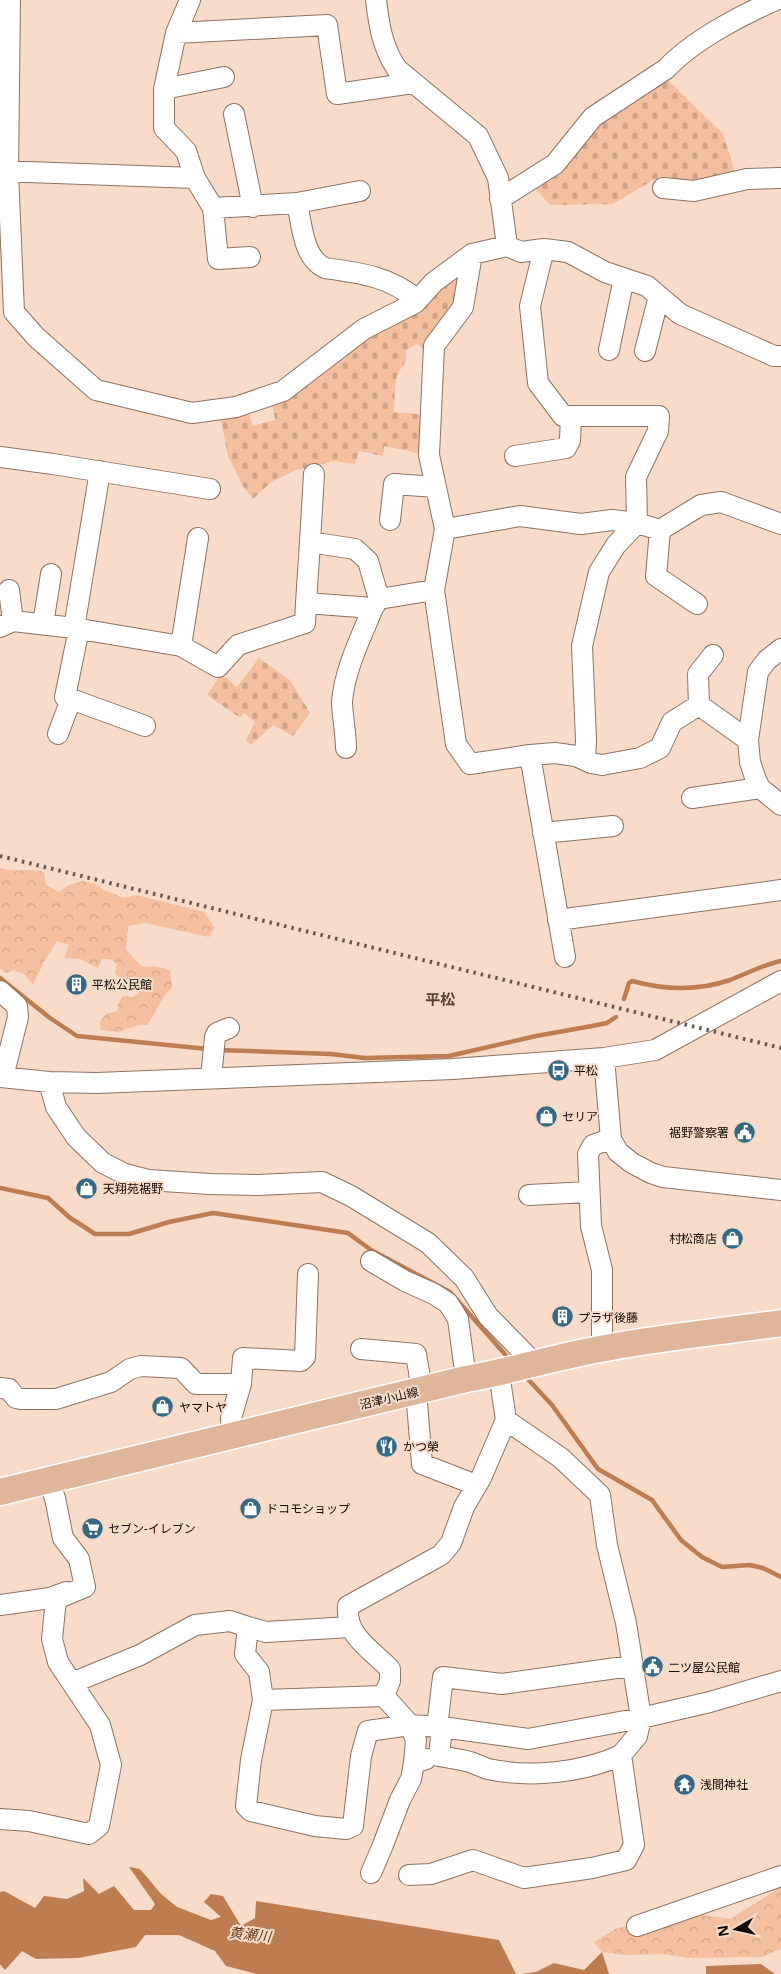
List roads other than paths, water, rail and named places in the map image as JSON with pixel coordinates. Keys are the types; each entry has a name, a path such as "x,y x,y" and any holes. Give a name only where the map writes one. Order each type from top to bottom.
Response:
{"main road":[{"name":"沼津小山線","path":"0,1492 531,1363 602,1348 781,1324"}],"street":[{"path":"10,0 4,172 7,318 36,337 96,390 192,413 236,407 283,391 364,329 415,303 434,282 472,254 506,246 521,252 544,249 568,252 605,272 647,286 680,314 774,356 781,356"},
{"path":"190,0 176,34 164,88 164,128 186,151 195,178 213,208 218,259 250,257"},
{"path":"376,0 380,34 396,69 478,136 498,178 506,246"},
{"path":"500,199 556,164 593,117 604,108 666,69 674,60 729,23 776,0"},
{"path":"176,34 327,25 337,94 413,83"},
{"path":"164,88 224,78"},
{"path":"234,114 252,207"},
{"path":"4,172 195,178"},
{"path":"663,188 694,191 747,179 781,178"},
{"path":"213,208 297,204 360,191"},
{"path":"297,204 308,251 317,265 375,276 405,289 418,300"},
{"path":"544,249 530,306 538,383 562,416 659,416 658,431 636,477 637,523 616,545 599,572 582,646 586,740 585,760"},
{"path":"472,254 463,307 434,346 429,455 445,529 434,590 456,744 470,764 555,753 576,756 591,763 602,765 640,758 660,748 672,722 699,705"},
{"path":"609,350 624,278"},
{"path":"645,350 659,296"},
{"path":"515,456 566,448 570,440 571,416"},
{"path":"0,457 210,488"},
{"path":"100,471 65,697 145,726"},
{"path":"9,590 6,624 43,624 77,628 181,646 218,667 238,645 305,623 314,474"},
{"path":"390,520 394,484 436,487"},
{"path":"445,529 520,516 581,524 612,520 637,523 660,530 701,505 721,502 781,524"},
{"path":"660,530 656,576 697,604"},
{"path":"181,646 198,538"},
{"path":"310,542 355,549 368,560 376,603 353,656 344,689 342,704 346,728 346,748"},
{"path":"43,624 51,574"},
{"path":"306,603 376,603 434,590"},
{"path":"781,649 767,660 758,672 748,740 750,762 760,788 781,805"},
{"path":"699,705 698,674 714,656"},
{"path":"58,734 71,699"},
{"path":"699,705 748,740"},
{"path":"530,755 565,957"},
{"path":"692,798 760,788"},
{"path":"543,833 613,826"},
{"path":"558,920 781,890"},
{"path":"0,991 17,1006 18,1017 2,1077 49,1082 97,1083 444,1069 604,1058 655,1050 781,981"},
{"path":"211,1078 217,1034 229,1028"},
{"path":"604,1058 611,1139 618,1152 632,1163 651,1174 663,1177 781,1190"},
{"path":"49,1082 56,1107 76,1137 103,1163 125,1174 148,1180 210,1184 258,1185 322,1182 351,1196 428,1243 464,1278 488,1316 531,1363"},
{"path":"602,1348 602,1270 591,1226 588,1154 593,1145 611,1139"},
{"path":"529,1195 589,1192"},
{"path":"371,1261 448,1303 458,1318 466,1379"},
{"path":"232,1435 232,1418 241,1384 244,1358 301,1361 305,1357 308,1274"},
{"path":"361,1349 416,1354 422,1464 476,1484"},
{"path":"0,1388 9,1389 16,1398 21,1399 56,1399 111,1382 130,1369 141,1366 181,1368 196,1384 241,1384"},
{"path":"384,1696 390,1681 390,1669 374,1653 358,1641 350,1627 347,1615 348,1606 440,1555 451,1543 464,1507 481,1478 506,1420 500,1372"},
{"path":"414,1763 439,1756 469,1762 487,1769 532,1774 556,1772 599,1763 621,1755 638,1736 641,1718 626,1623 607,1545 600,1495 561,1458 506,1420"},
{"path":"0,1819 29,1821 89,1834 99,1826 111,1765 100,1725 58,1662 52,1639 56,1599 85,1587 79,1559 63,1538 55,1498 48,1480"},
{"path":"0,1605 50,1598 84,1585"},
{"path":"72,1683 140,1655 195,1625 230,1621 266,1632 350,1627"},
{"path":"248,1627 245,1654 260,1672 263,1700 251,1760 246,1806 251,1811 315,1826 346,1829 353,1826 361,1756 368,1731 410,1725 528,1739 641,1718 710,1702 781,1681"},
{"path":"439,1756 442,1676 502,1684 632,1666"},
{"path":"263,1700 384,1696"},
{"path":"371,1872 384,1845 400,1800 411,1779 416,1740 410,1725 384,1696"},
{"path":"409,1875 431,1874 473,1860 524,1878 592,1868 626,1860 634,1845 621,1755"},
{"path":"637,1926 781,1876"}],"water":[{"name":"黄瀬川","path":"129,1867 140,1869 161,1894 177,1907 211,1920 221,1917 204,1902 211,1894 223,1896 241,1926 255,1918 256,1901 499,1940 516,1974 257,1974 226,1966 215,1951 179,1935 145,1935 136,1947 78,1958 36,1959 22,1951 5,1970 0,1964 0,1892 4,1891 35,1908 44,1896 67,1899 84,1891 83,1878 99,1894 114,1886 134,1910 151,1910 155,1904"},
{"path":"602,1952 609,1974 521,1974 536,1972 554,1963 584,1970"},
{"path":"761,1964 775,1974 706,1974 706,1966"}],"waterway":[{"path":"624,999 629,983 632,981 669,988 694,988 718,984 781,961"},
{"path":"0,978 50,1018 77,1036 208,1049"},
{"path":"218,1050 331,1054 365,1058 449,1056 536,1036 607,1023 616,1017"},
{"path":"0,1188 48,1198 69,1217 95,1234 129,1234 169,1222 213,1213 348,1233 371,1250 450,1292 511,1361"},
{"path":"525,1376 552,1405 598,1469 652,1500 681,1540 702,1557 722,1567 750,1565 763,1568 781,1577"}],"railway":[{"path":"0,856 781,1048"}],"place":[{"name":"平松公民館","path":"76,984"},
{"name":"平松","path":"558,1070"},
{"name":"セリア","path":"546,1116"},
{"name":"裾野警察署","path":"745,1132"},
{"name":"天翔苑裾野","path":"87,1188"},
{"name":"村松商店","path":"733,1238"},
{"name":"プラザ後藤","path":"562,1317"},
{"name":"ヤマトヤ","path":"163,1407"},
{"name":"かつ榮","path":"387,1446"},
{"name":"ドコモショップ","path":"250,1508"},
{"name":"セブン-イレブン","path":"92,1528"},
{"name":"二ツ屋公民館","path":"652,1667"},
{"name":"浅間神社","path":"684,1784"}],"district":[{"name":"平松","path":"440,999"}]}
